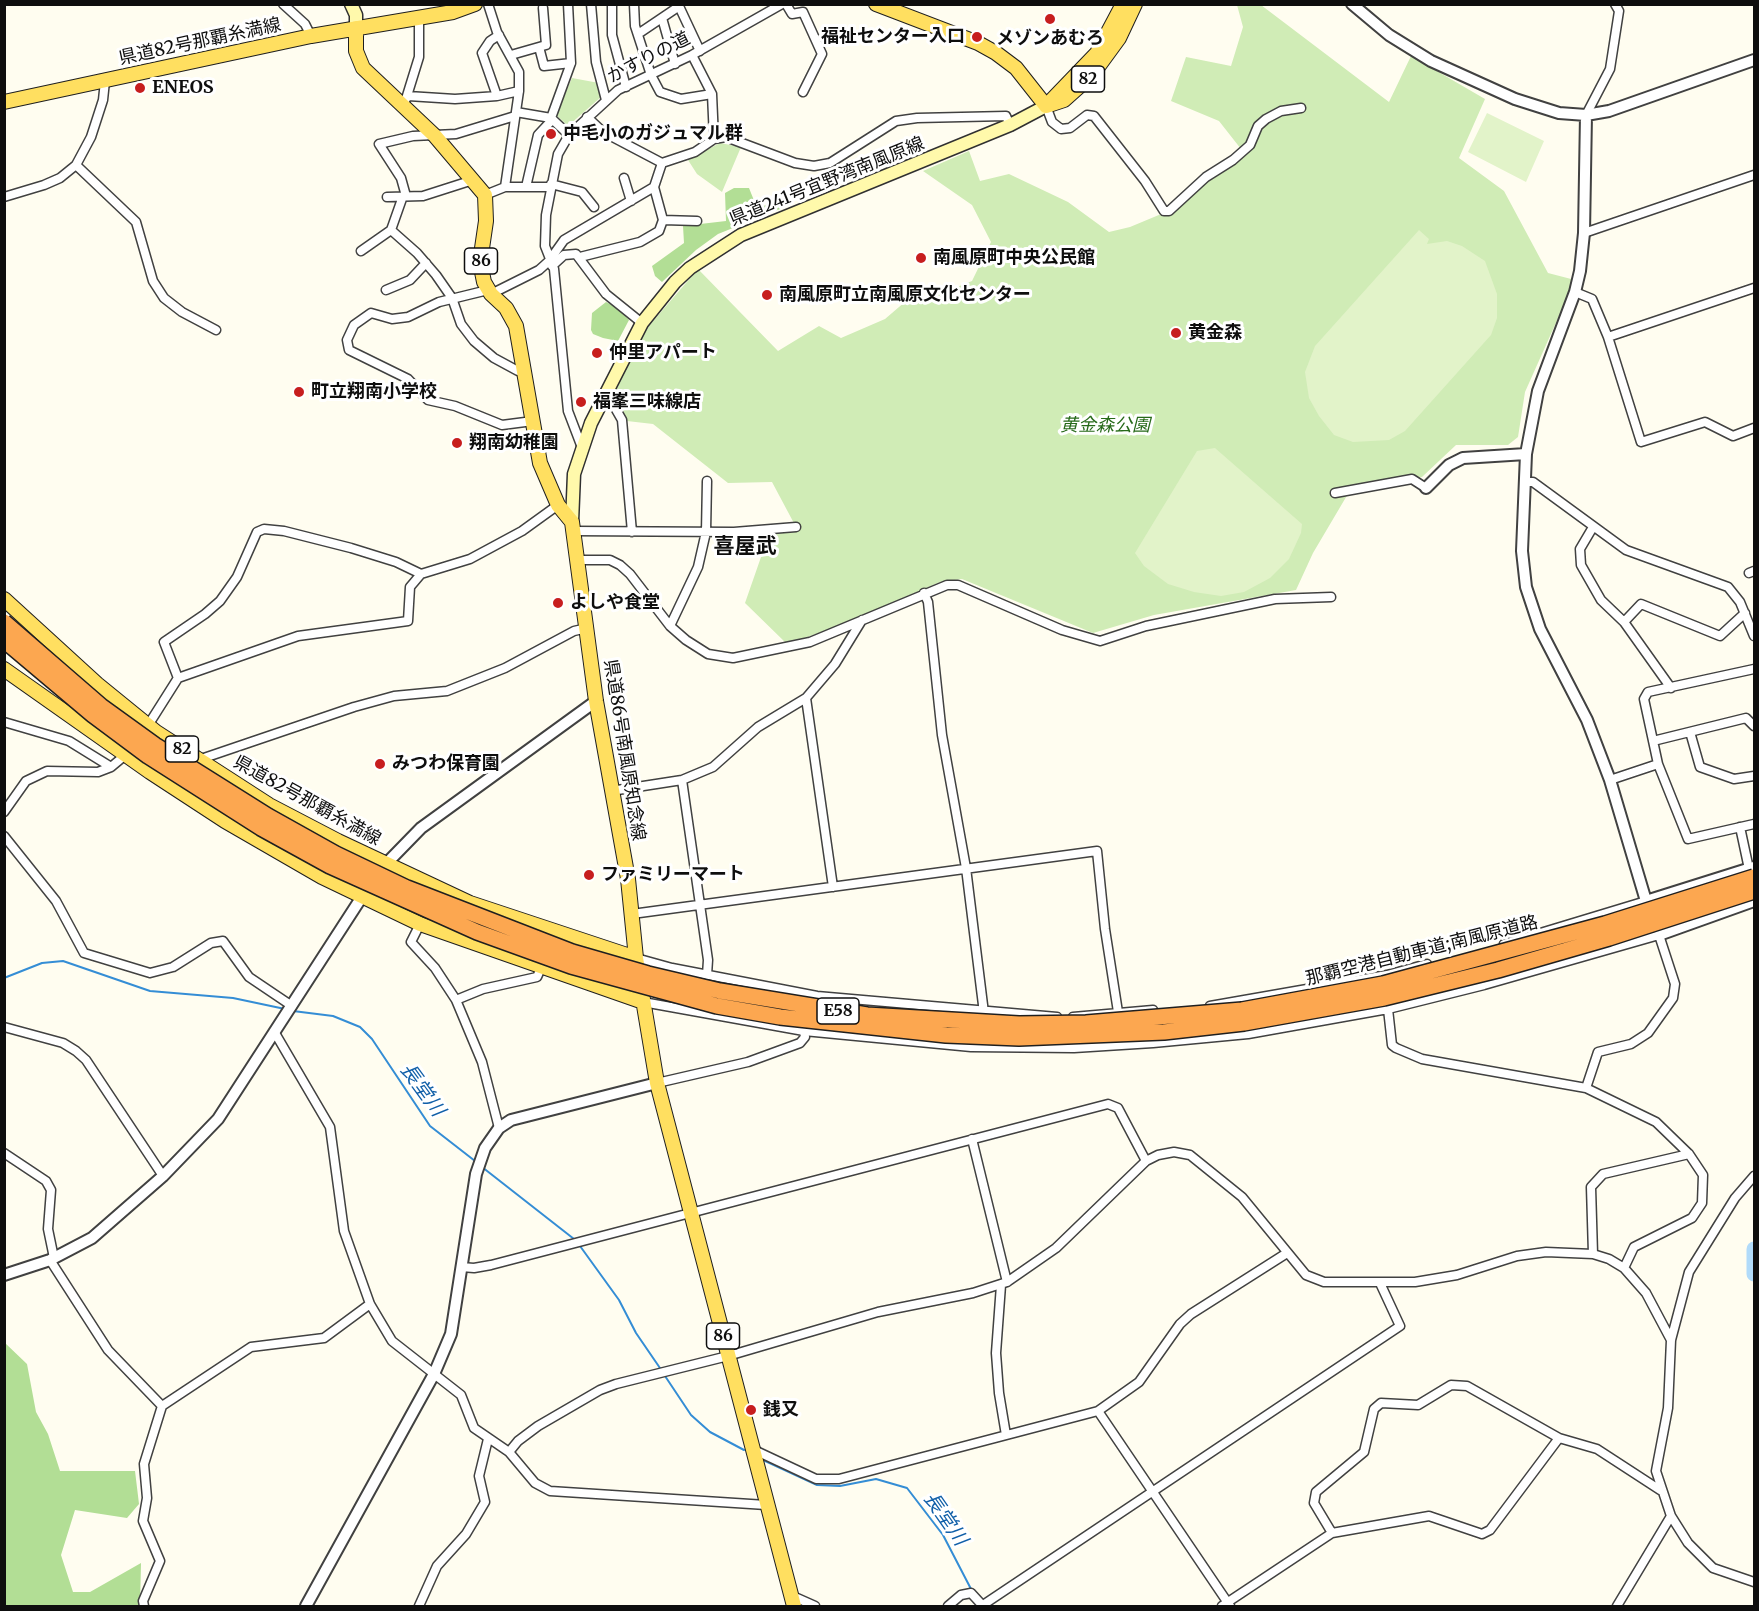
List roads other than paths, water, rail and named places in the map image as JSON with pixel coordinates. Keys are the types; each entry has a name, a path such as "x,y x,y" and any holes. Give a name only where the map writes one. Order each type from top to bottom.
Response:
{"highway":[{"name":"那覇空港自動車道;南風原道路","path":"4,622 101,706 195,771 326,848 407,888 572,952 637,971 720,991 867,1015 1019,1024 1086,1023 1242,1010 1315,998 1416,976 1605,924 1753,871"},
{"name":"那覇空港自動車道;南風原道路","path":"4,640 84,708 148,756 261,828 330,866 455,923 570,966 717,1006 780,1017 946,1035 1019,1038 1164,1032 1244,1023 1384,998 1498,970 1609,938 1755,891"}],"main road":[{"path":"351,4 356,15 356,51 363,68 405,100 485,195"},
{"name":"県道82号那覇糸満線","path":"4,102 311,36 419,17 433,10 475,4"},
{"path":"876,4 978,43 996,53 1016,68 1046,106"},
{"name":"82","path":"1046,106 1097,54 1123,4"},
{"name":"82","path":"1046,106 1068,97 1092,75 1119,38 1135,4"},
{"name":"県道241号宜野湾南風原線","path":"573,526 574,474 581,445 602,398 642,323 675,282 690,268 741,235 1010,125 1046,106"},
{"name":"86","path":"485,195 486,221 480,262 489,292 512,316 540,463 558,505 573,526"},
{"name":"県道86号南風原知念線","path":"573,526 596,701 632,914 636,958 657,1083 793,1603"},
{"name":"県道82号那覇糸満線","path":"4,599 97,684 148,725 198,760 269,804 385,864 470,903 636,958"},
{"name":"82","path":"4,669 126,756 225,821 362,897 420,924 643,1002"}],"street":[{"path":"283,4 305,24 311,36"},
{"path":"488,4 499,34 519,72 519,91 505,187"},
{"path":"526,187 538,135 552,119 571,63 568,4"},
{"path":"591,4 596,62 606,100"},
{"path":"612,4 612,35 626,87"},
{"path":"634,4 638,34 651,75 660,92 671,98 681,99 712,94"},
{"path":"784,4 792,14 803,12 822,54 803,92"},
{"name":"かすりの道","path":"581,445 568,411 551,263 545,246 551,185 558,154 569,135 606,100 626,87 692,56 784,4"},
{"path":"1352,4 1389,35 1448,69 1536,107 1559,113 1586,115 1640,101 1755,60"},
{"path":"1615,4 1619,11 1610,69 1590,102 1586,115 1584,233 1575,292 1538,391 1526,454 1523,568 1529,601 1540,629 1587,720 1610,780 1646,901"},
{"path":"638,34 678,6 700,51"},
{"path":"511,55 546,45 543,8"},
{"path":"419,17 419,57 405,100 497,96 519,91"},
{"path":"662,18 675,64"},
{"path":"497,96 482,53 490,41 499,34"},
{"path":"539,47 544,66 571,63"},
{"path":"692,56 712,94 714,138"},
{"path":"4,197 60,178 76,165 91,137 103,100 105,81"},
{"path":"1046,106 1052,122 1061,129 1070,128 1087,115 1094,116 1145,181 1164,211 1169,211 1206,177 1233,160 1250,145 1258,126 1266,119 1281,111 1301,108"},
{"path":"361,250 391,230 405,196 401,178 379,144 413,136 456,134 516,114 552,119 569,135"},
{"path":"586,117 603,132 662,163 694,152 714,138 726,137 795,163 814,166 830,163 896,121 917,118 1006,116 1010,125"},
{"path":"580,257 640,242 659,231 663,220 654,187 662,163"},
{"path":"76,165 136,222 153,281 164,298 182,312 216,330"},
{"path":"1584,233 1755,175"},
{"path":"624,178 631,201"},
{"path":"387,197 423,196 473,180"},
{"path":"485,195 505,187 551,185 582,192 594,207"},
{"path":"551,263 564,240 654,187"},
{"path":"663,220 697,221"},
{"path":"391,230 426,263 452,298 461,324 474,340 494,358 518,371 523,370"},
{"path":"533,421 502,425 455,405 428,400 408,379 349,350 346,339 354,325 363,316 371,313 392,319 408,317 452,298 489,292 539,270 569,252 580,257 606,294 642,323"},
{"path":"386,290 410,280 426,263"},
{"path":"1608,337 1755,288"},
{"path":"1575,292 1592,299 1608,337 1641,442 1705,422 1732,436 1755,428"},
{"path":"602,398 614,406 622,420 632,532"},
{"path":"1335,493 1412,479 1426,488 1449,465 1463,458 1526,454"},
{"path":"670,626 698,567 706,532 707,481"},
{"path":"1525,482 1533,482 1626,550 1728,588 1740,602 1755,636"},
{"path":"4,812 26,781 47,771 99,772 111,767 126,756 178,678 298,636 408,621 410,587 421,574 470,559 522,531 558,505"},
{"path":"573,526 632,532 706,532 796,527"},
{"path":"1593,527 1580,549 1581,565 1601,600 1624,622 1671,688"},
{"path":"178,678 164,642 220,601 237,577 257,532 264,529 284,531 351,548 396,562 421,574"},
{"path":"576,560 610,560 620,565 630,574 670,626 686,640 708,654 733,658 810,642 940,586 958,585 1062,630 1100,641 1146,626 1275,599 1331,597"},
{"path":"924,593 928,602 942,735 966,868 984,1012"},
{"path":"1624,622 1641,604 1720,636 1745,613"},
{"path":"611,791 682,780 713,767 758,727 806,698 835,664 862,620"},
{"path":"198,760 354,707 394,696 458,687 527,657 574,630 587,627"},
{"path":"1648,692 1755,669"},
{"path":"1661,674 1644,699 1658,764 1688,839 1755,824"},
{"path":"806,698 833,887"},
{"path":"4,1275 52,1259 92,1238 163,1176 218,1119 276,1034 385,864 422,828 596,701"},
{"path":"1653,741 1746,718 1755,726"},
{"path":"4,722 69,741 111,767"},
{"path":"1690,732 1700,767 1734,779 1755,776"},
{"path":"1610,780 1658,764"},
{"path":"682,780 708,960 707,975"},
{"path":"636,958 707,975 817,996 984,1012 1066,1017 1202,1007 1387,975 1482,950 1753,871 1740,827"},
{"path":"4,836 56,901 84,953 150,973 173,967 211,943 223,941 249,977 292,1006"},
{"path":"632,914 1097,851 1105,928 1118,1012"},
{"path":"643,1002 804,1031 971,1047 1074,1048 1248,1034 1388,1009 1484,985 1659,935 1755,901"},
{"path":"420,924 411,942 435,968 456,1000 482,1062 499,1128"},
{"path":"1586,1088 1598,1052 1631,1044 1648,1033 1673,998 1675,984 1659,935"},
{"path":"456,1000 483,989 537,977 541,968"},
{"path":"1388,1009 1392,1045 1422,1059 1586,1088 1656,1122 1689,1154 1703,1174 1702,1203 1692,1218 1634,1247 1624,1268"},
{"path":"4,1028 63,1043 86,1060 163,1176"},
{"path":"306,1606 434,1374 451,1334 477,1174 485,1148 499,1128 511,1120 748,1062 800,1043 805,1037 804,1031"},
{"path":"276,1034 330,1127 344,1231 370,1304 392,1341 461,1395 474,1428 509,1452 535,1483 550,1491 766,1505"},
{"path":"461,1267 474,1268 491,1265 1114,1104 1146,1161"},
{"path":"972,1139 1004,1283 996,1353 999,1393 1006,1435"},
{"path":"509,1452 518,1441 538,1426 600,1390 728,1356 878,1312 974,1293 1004,1283 1056,1248 1146,1161 1158,1155 1174,1152 1190,1155 1242,1197 1306,1275 1324,1282 1415,1282 1457,1275 1517,1256 1546,1252 1593,1254 1609,1258 1624,1268 1646,1293 1671,1340"},
{"path":"4,1153 46,1181 51,1190 48,1229 52,1259 108,1350 162,1406"},
{"path":"1593,1254 1591,1187 1603,1174 1689,1154"},
{"path":"1755,1176 1735,1198 1689,1272 1671,1340 1668,1408 1656,1471 1660,1490 1671,1516 1688,1543 1713,1568 1755,1582"},
{"path":"752,1449 816,1479 839,1479 1098,1411 1139,1382 1179,1324 1287,1253"},
{"path":"948,1606 961,1595 971,1593 983,1606 1400,1326 1380,1283"},
{"path":"144,1606 143,1601 160,1561 143,1521 147,1498 144,1464 162,1406 251,1347 324,1338 370,1304"},
{"path":"1332,1533 1314,1503 1316,1492 1364,1452 1370,1418 1382,1403 1418,1405 1451,1385 1467,1386 1559,1438 1597,1449 1660,1490"},
{"path":"1098,1411 1227,1605 1332,1533 1429,1516 1482,1534 1490,1530 1559,1438"},
{"path":"419,1606 437,1566 466,1534 485,1502 479,1476 488,1439"},
{"path":"1617,1606 1671,1516"},
{"path":"793,1603 797,1598 815,1606"}],"waterway":[{"name":"長堂川","path":"4,978 42,963 63,961 150,991 233,998 285,1009"},
{"name":"長堂川","path":"293,1011 333,1016 360,1027 372,1039 430,1126 475,1161"},
{"name":"長堂川","path":"482,1167 574,1239"},
{"name":"長堂川","path":"580,1246 619,1300 636,1333 662,1371"},
{"path":"1754,1249 1754,1274"},
{"name":"長堂川","path":"665,1376 691,1415 710,1432 744,1450"},
{"name":"長堂川","path":"763,1460 817,1485 840,1486 876,1479 907,1488 943,1535 971,1589"}],"place":[{"name":"メゾンあむろ","path":"1050,19"},
{"name":"福祉センター入口","path":"977,37"},
{"name":"ENEOS","path":"140,88"},
{"name":"中毛小のガジュマル群","path":"551,134"},
{"name":"南風原町中央公民館","path":"921,258"},
{"name":"南風原町立南風原文化センター","path":"767,295"},
{"name":"黄金森","path":"1176,333"},
{"name":"仲里アパート","path":"597,353"},
{"name":"町立翔南小学校","path":"299,392"},
{"name":"福峯三味線店","path":"581,402"},
{"name":"翔南幼稚園","path":"457,443"},
{"name":"よしや食堂","path":"558,603"},
{"name":"みつわ保育園","path":"380,764"},
{"name":"ファミリーマート","path":"589,875"},
{"name":"銭又","path":"751,1410"}],"district":[{"name":"喜屋武","path":"745,547"}],"park label":[{"name":"黄金森公園","path":"1105,426"}]}
